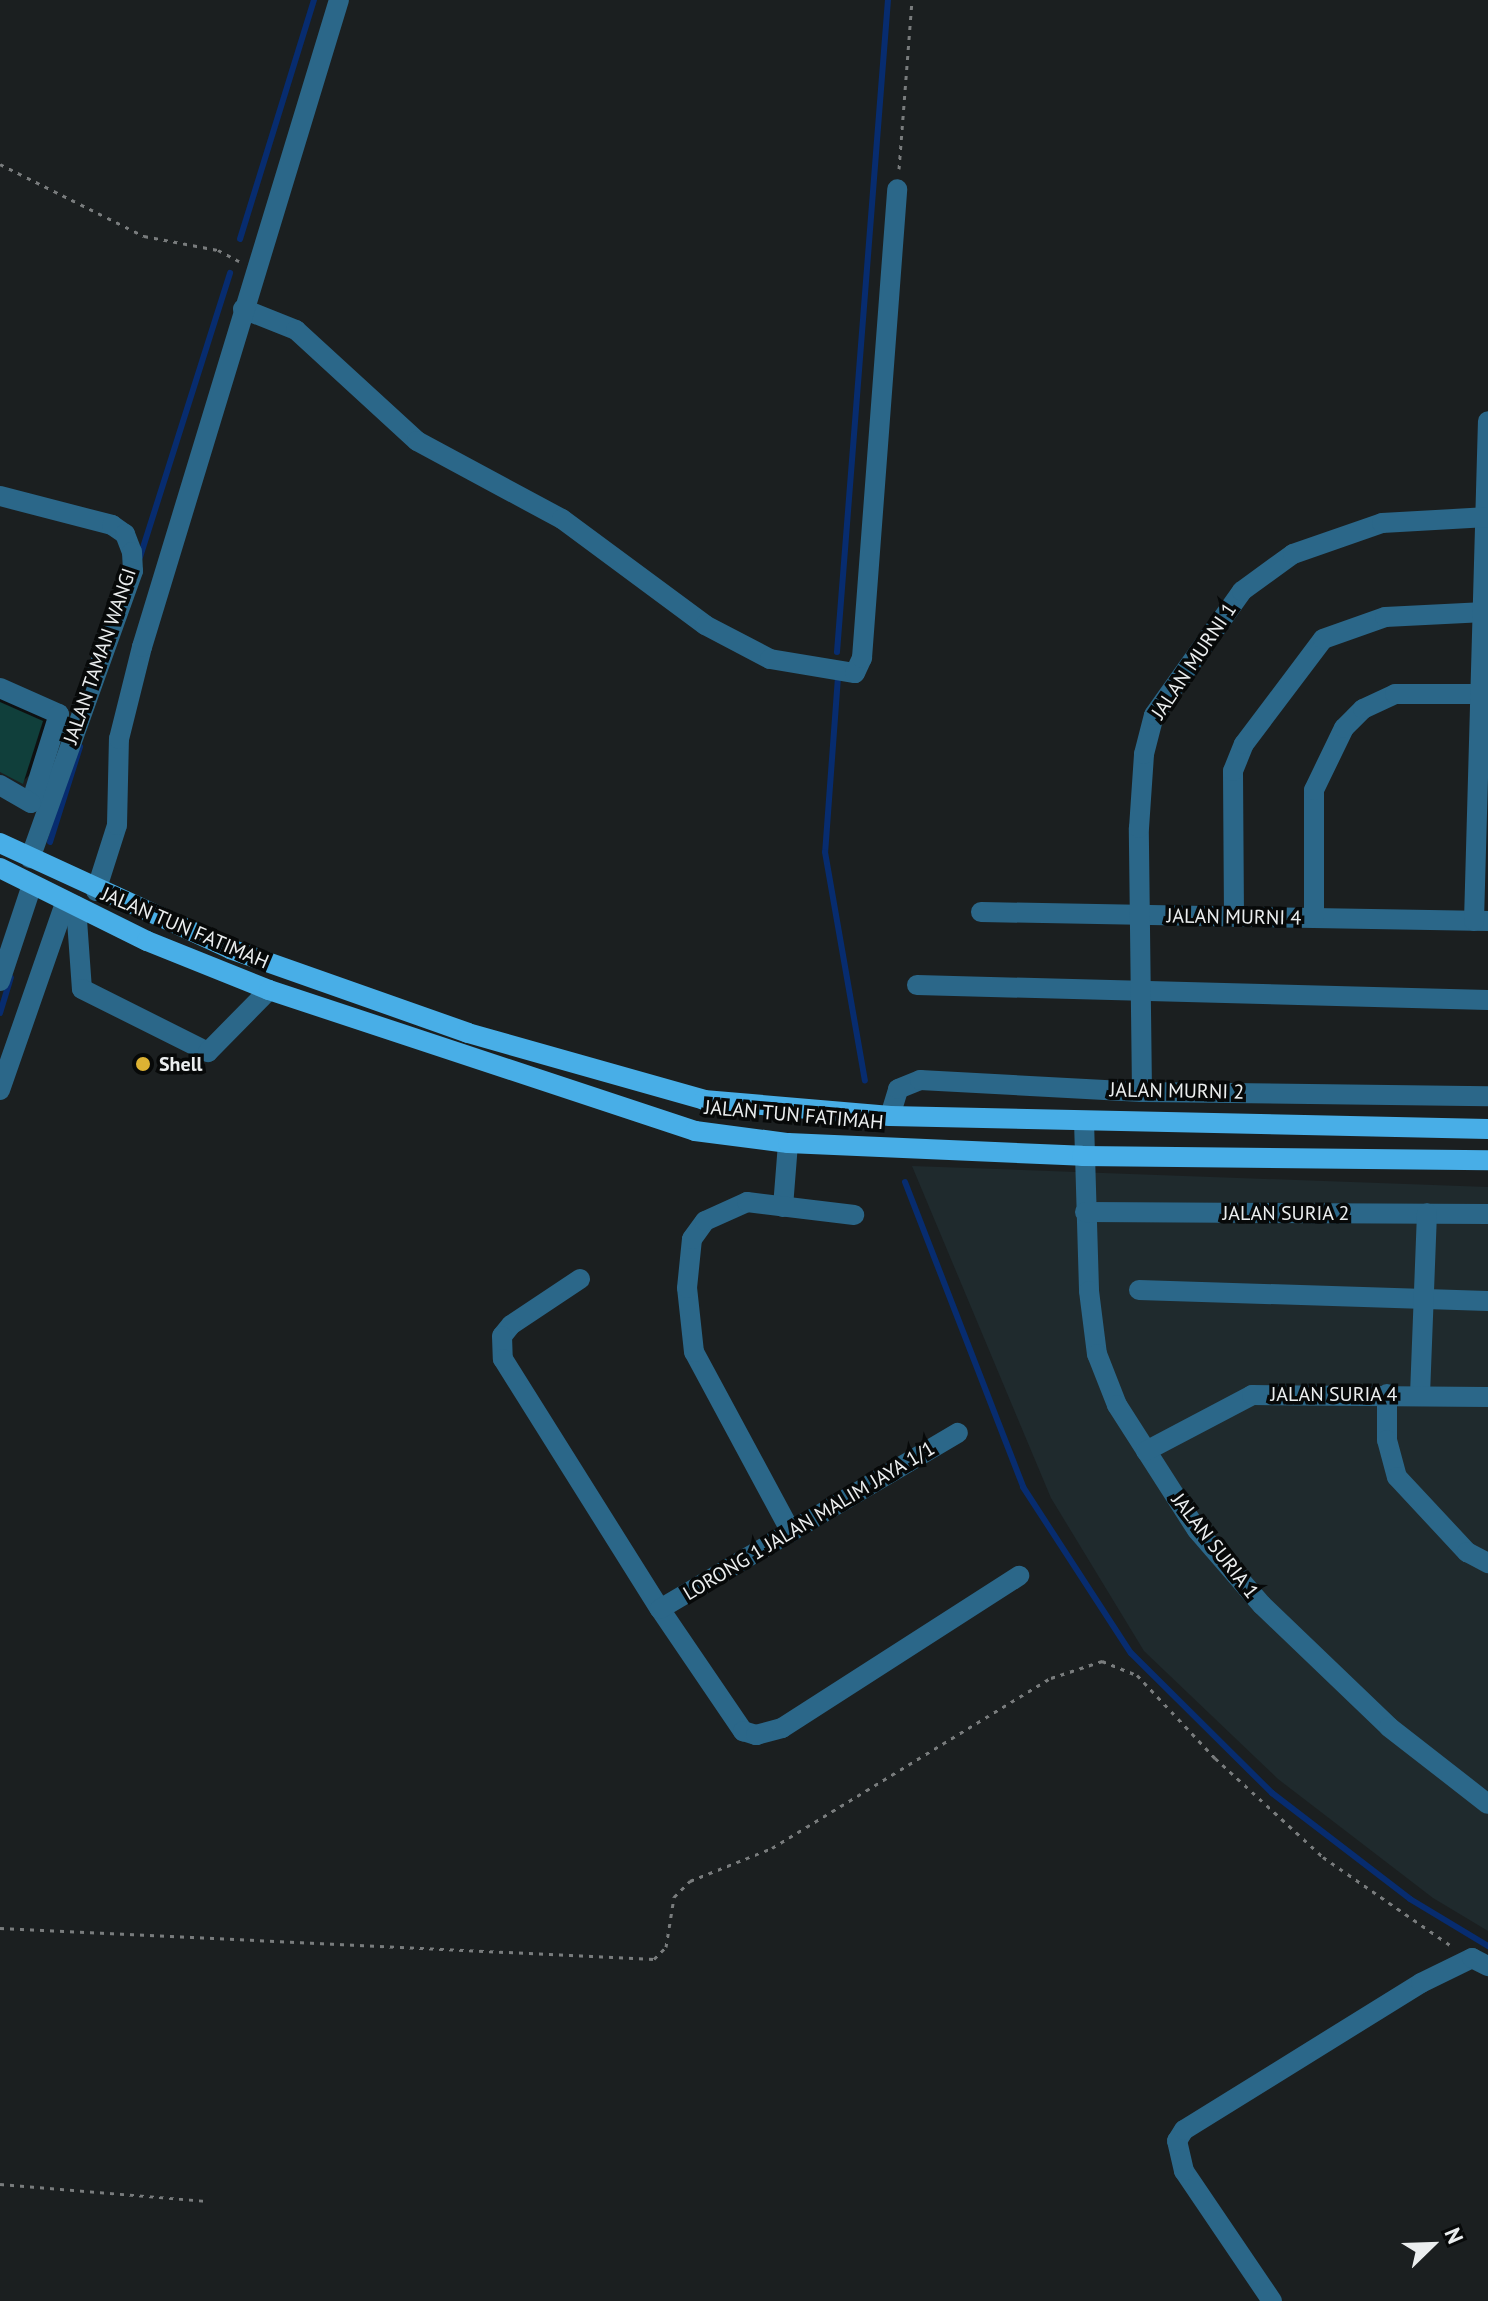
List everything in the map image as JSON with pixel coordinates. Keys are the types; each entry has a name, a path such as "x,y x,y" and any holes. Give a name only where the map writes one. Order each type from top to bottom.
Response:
{"main road":[{"name":"JALAN TUN FATIMAH","path":"0,843 96,891 230,949 468,1033 675,1093 766,1109 890,1116 1488,1129"},
{"name":"JALAN TUN FATIMAH","path":"0,868 71,904 269,990 666,1123 788,1143 1082,1156 1488,1160"}],"street":[{"path":"96,891 117,825 119,739 142,647 339,0"},
{"path":"243,309 296,330 417,441 575,526 705,625 770,659 855,673 862,658 897,189"},
{"path":"1481,921 1488,421"},
{"name":"JALAN TAMAN WANGI","path":"0,496 112,525 125,534 132,552 133,571 30,858"},
{"name":"JALAN MURNI 1","path":"1142,1092 1143,915 1139,828 1147,733 1154,715 1242,591 1293,554 1351,530 1382,523 1486,517"},
{"path":"1234,917 1233,771 1244,744 1323,639 1350,625 1385,617 1485,612"},
{"path":"0,688 59,714 31,803 0,785"},
{"path":"1314,918 1314,790 1344,728 1363,709 1395,694 1484,694"},
{"path":"0,981 32,885"},
{"path":"71,904 82,989 208,1052 269,990"},
{"path":"0,1090 71,904"},
{"name":"JALAN MURNI 4","path":"981,912 1481,921"},
{"path":"917,985 1488,1000"},
{"name":"JALAN MURNI 2","path":"890,1116 898,1089 920,1080 1142,1092 1488,1096"},
{"name":"JALAN SURIA 1","path":"1084,1121 1085,1212 1097,1354 1117,1405 1197,1530 1262,1605 1389,1727 1488,1804"},
{"path":"783,1207 788,1143"},
{"path":"791,1532 694,1352 687,1288 692,1239 705,1221 723,1209 747,1202 854,1215"},
{"name":"JALAN SURIA 2","path":"1085,1212 1488,1214"},
{"path":"1420,1395 1427,1213"},
{"path":"580,1279 511,1325 499,1347 660,1609 734,1720 756,1735 782,1728 1019,1576"},
{"path":"1139,1290 1488,1301"},
{"path":"1387,1394 1387,1440 1397,1477 1457,1542 1488,1563"},
{"name":"JALAN SURIA 4","path":"1146,1451 1252,1395 1488,1397"},
{"name":"LORONG 1 JALAN MALIM JAYA 1/1","path":"660,1609 958,1433"},
{"path":"1272,2301 1184,2171 1177,2141 1196,2120 1278,2068 1480,1962"}],"path":[{"path":"897,189 912,0"},
{"path":"0,164 144,236 218,250 255,270"},
{"path":"0,1928 654,1959 666,1947 674,1897 690,1881 772,1848 1051,1678 1102,1661 1137,1675 1215,1758 1323,1857 1480,1962"},
{"path":"0,2184 205,2201"}],"shaded area":[{"path":"912,1166 1488,1187 1488,1931 1433,1898 1278,1779 1144,1651 1051,1498"}],"building":[{"path":"0,702 43,721 23,784 0,772"}],"waterway":[{"path":"240,239 314,0"},
{"path":"837,652 888,0"},
{"path":"140,557 230,273"},
{"path":"838,677 825,852 865,1081"},
{"path":"50,842 80,747"},
{"path":"0,1013 11,978"},
{"path":"905,1182 1023,1487 1131,1653 1272,1793 1410,1899 1488,1946"}],"place":[{"name":"Shell","path":"143,1064"}]}
